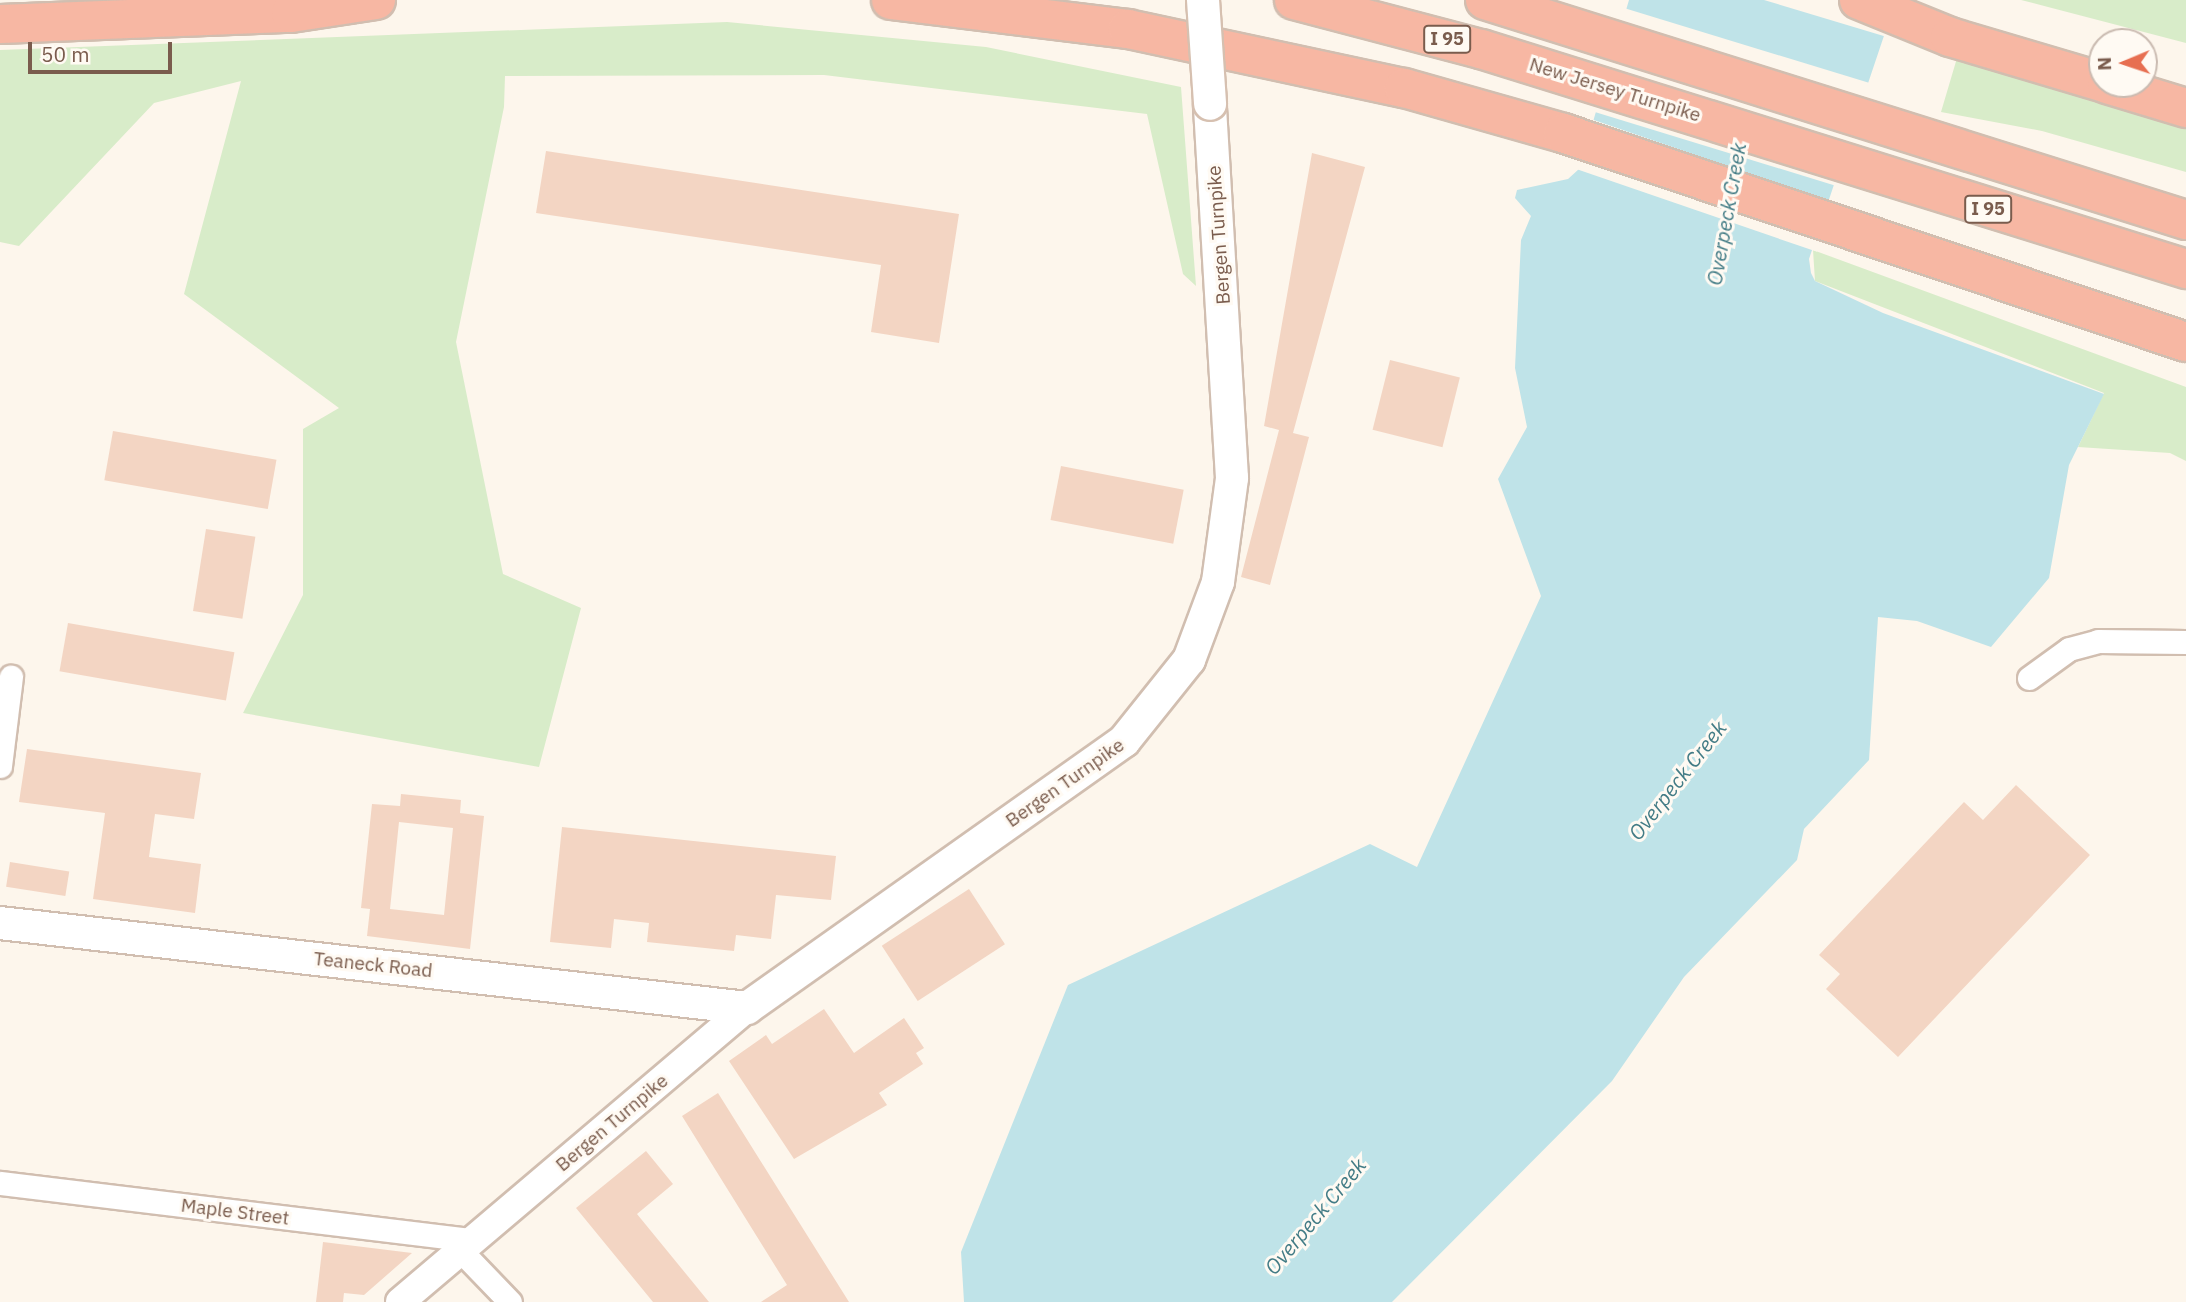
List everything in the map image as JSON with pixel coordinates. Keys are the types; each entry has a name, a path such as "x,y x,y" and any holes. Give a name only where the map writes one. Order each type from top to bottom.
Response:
{"highway":[{"path":"0,24 291,13 376,0"},
{"path":"891,0 1235,49 1563,133 2044,299 2186,342"},
{"name":"New Jersey Turnpike","path":"1294,0 1598,84 2133,256"},
{"path":"1485,0 1964,146 2186,220"},
{"path":"1859,0 1904,13 2088,55"},
{"path":"1867,0 2088,77"},
{"path":"2158,74 2186,82"},
{"path":"2153,98 2186,108"},
{"path":"1964,146 2186,199"},
{"name":"I 95","path":"2133,256 2186,269"},
{"name":"I 95","path":"2133,256 2186,279"},
{"path":"2044,299 2186,362"}],"main road":[{"name":"Bergen Turnpike","path":"747,1008 1124,741 1189,660 1217,582 1232,478 1203,0"},
{"name":"Teaneck Road","path":"0,923 747,1008"}],"street":[{"path":"2029,678 2069,649 2098,641 2186,642"},
{"path":"0,766 11,677"},
{"name":"Bergen Turnpike","path":"400,1302 747,1008"},
{"name":"Maple Street","path":"0,1183 465,1245"},
{"path":"465,1245 510,1302"}],"green space":[{"path":"2021,0 2186,0 2186,43 2158,36 2158,28 2128,28"},
{"path":"727,22 986,47 1181,87 1196,286 1183,274 1147,114 824,75 505,76 504,107 456,342 503,574 581,608 539,767 243,713 303,595 303,429 339,408 184,294 241,81 154,103 19,246 0,242 0,50"},
{"path":"1957,58 2186,128 2186,172 2042,131 1941,112"},
{"path":"1813,250 2186,387 2186,461 2170,453 2078,447 2104,393 1815,281"}],"water":[{"name":"Overpeck Creek","path":"1629,0 1896,0 1809,259 1811,273 1815,281 1883,313 2104,394 2069,465 2049,578 1991,647 1917,621 1878,617 1869,760 1804,829 1797,860 1684,977 1612,1081 1392,1302 964,1302 961,1252 1068,985 1370,844 1417,867 1541,596 1498,479 1527,427 1515,368 1521,240 1531,216 1515,198 1517,190 1568,179 1579,169"}],"pier":[{"path":"1764,0 1899,0 1887,37"},
{"path":"1624,8 1869,83 1837,186 1592,111"},
{"path":"1591,119 1834,203 1817,252 1574,168"}],"building":[{"path":"546,151 959,214 939,343 871,332 881,265 536,213"},
{"path":"1312,153 1365,167 1293,433 1309,437 1270,585 1241,577 1279,430 1264,426"},
{"path":"1390,360 1460,377 1442,447 1373,430"},
{"path":"113,431 276,460 268,509 104,480"},
{"path":"1061,466 1184,490 1173,544 1051,520"},
{"path":"206,529 255,537 242,619 193,611"},
{"path":"68,623 234,652 226,701 59,671"},
{"path":"27,749 201,773 194,819 155,814 149,857 201,864 195,913 93,899 105,813 19,802"},
{"path":"2016,785 2090,855 1898,1057 1826,989 1840,974 1819,955 1964,802 1983,820"},
{"path":"401,794 461,800 460,813 484,816 470,949 367,936 370,909 361,908 372,804 400,806","holes":["399,822 453,828 444,915 390,909"]},
{"path":"562,827 836,856 831,900 776,895 771,939 736,935 734,951 647,942 649,923 614,919 611,948 550,942"},
{"path":"10,862 69,871 65,896 6,887"},
{"path":"969,889 1005,944 918,1001 882,946"},
{"path":"824,1009 854,1053 904,1018 924,1048 916,1053 923,1064 879,1093 887,1105 794,1159 729,1061 766,1035 772,1044"},
{"path":"718,1093 849,1302 761,1302 787,1285 682,1116"},
{"path":"646,1151 673,1184 637,1214 709,1302 653,1302 576,1208"},
{"path":"323,1242 412,1253 364,1295 344,1293 343,1302 316,1302"}]}
